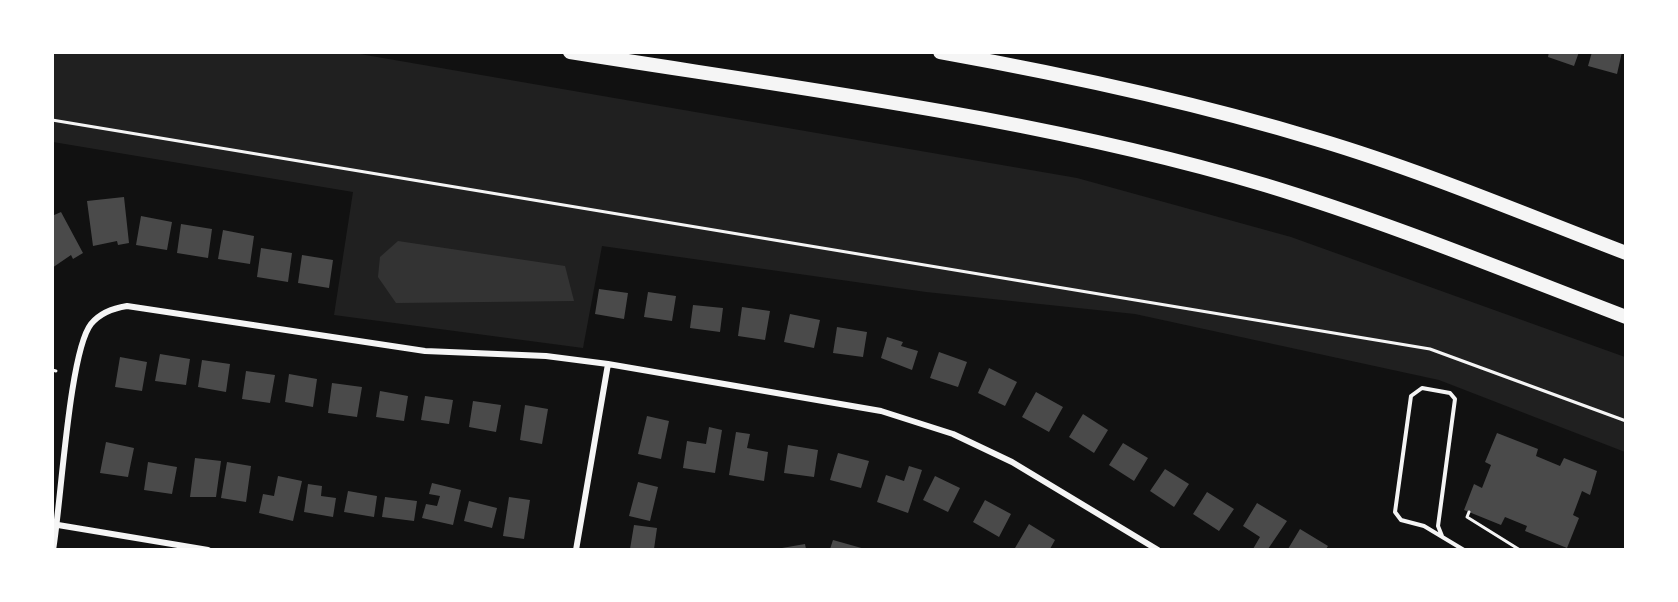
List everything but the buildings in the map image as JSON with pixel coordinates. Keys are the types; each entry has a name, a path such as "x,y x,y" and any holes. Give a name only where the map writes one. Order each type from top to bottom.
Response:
{"highway":[{"path":"570,52 916,107 1098,142 1188,164 1266,185 1426,240 1626,317"},
{"path":"940,52 1071,75 1206,107 1322,140 1626,253"}],"street":[{"path":"53,549 58,525 76,371 83,339 91,324 114,308 127,306 425,351 546,356 608,364 853,405 906,418 953,434 1012,462 1158,549"},
{"path":"576,549 608,364"},
{"path":"58,525 208,549"}],"lane":[{"path":"1442,536 1438,526 1455,399 1450,393 1422,388 1411,396 1395,512 1401,520 1424,526 1464,549"}],"path":[{"path":"52,120 1430,349 1626,420"},
{"path":"1469,512 1467,517 1520,549"}],"shaded area":[{"path":"52,53 354,53 1077,178 1291,237 1625,357 1625,452 1439,380 1135,314 926,292 602,246 583,348 334,315 353,192 53,142"},
{"path":"398,241 565,266 574,301 396,303 378,277 380,257"}]}
